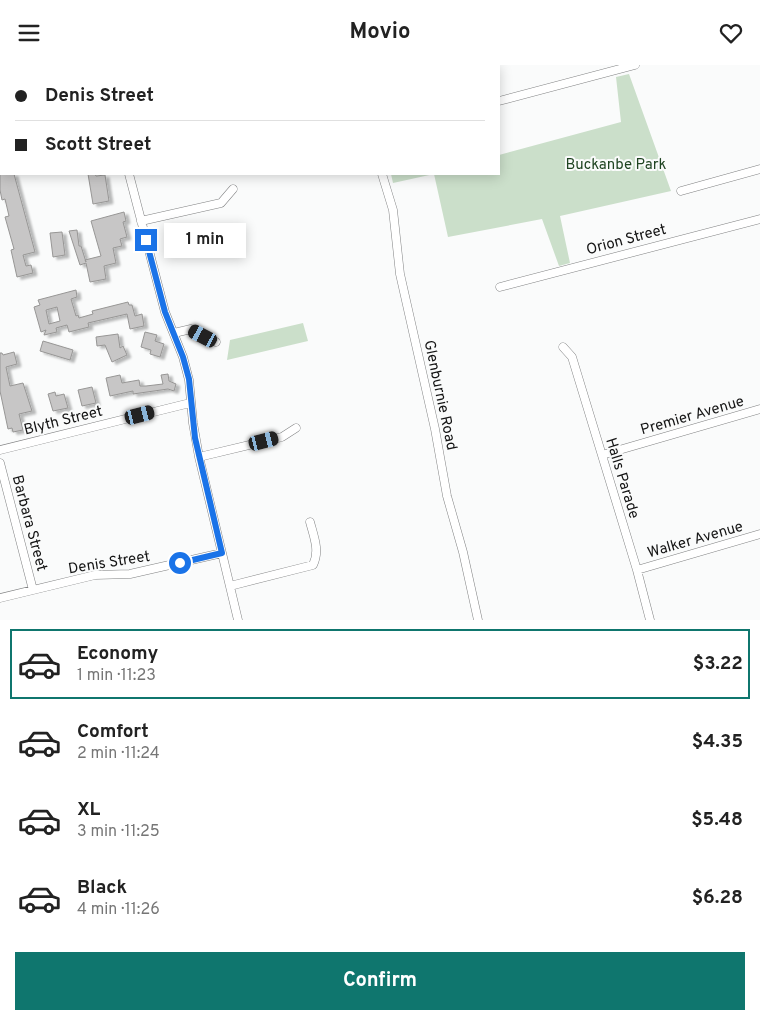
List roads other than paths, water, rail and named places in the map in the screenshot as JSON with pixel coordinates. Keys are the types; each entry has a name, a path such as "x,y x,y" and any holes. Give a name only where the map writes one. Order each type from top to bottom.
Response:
{"street":[{"path":"500,101 635,65"},
{"path":"681,191 760,169"},
{"path":"129,175 163,305 183,357 189,379 190,403 199,457 238,620"},
{"name":"Glenburnie Road","path":"382,175 393,210 400,274 447,495 463,552 478,620"},
{"path":"141,221 221,203 233,189"},
{"name":"Orion Street","path":"500,287 760,219"},
{"path":"174,333 191,329 216,342"},
{"name":"Halls Parade","path":"564,347 572,357 637,570 650,620"},
{"name":"Blyth Street","path":"0,450 190,403"},
{"name":"Premier Avenue","path":"602,455 760,409"},
{"path":"199,457 282,437 296,427"},
{"name":"Barbara Street","path":"0,463 34,590"},
{"path":"230,586 313,565 317,558 317,551 310,521"},
{"name":"Walker Avenue","path":"637,570 760,534"},
{"name":"Denis Street","path":"0,598 95,575 130,574 222,553"}],"park label":[{"name":"Buckanbe Park","path":"616,164"}]}
